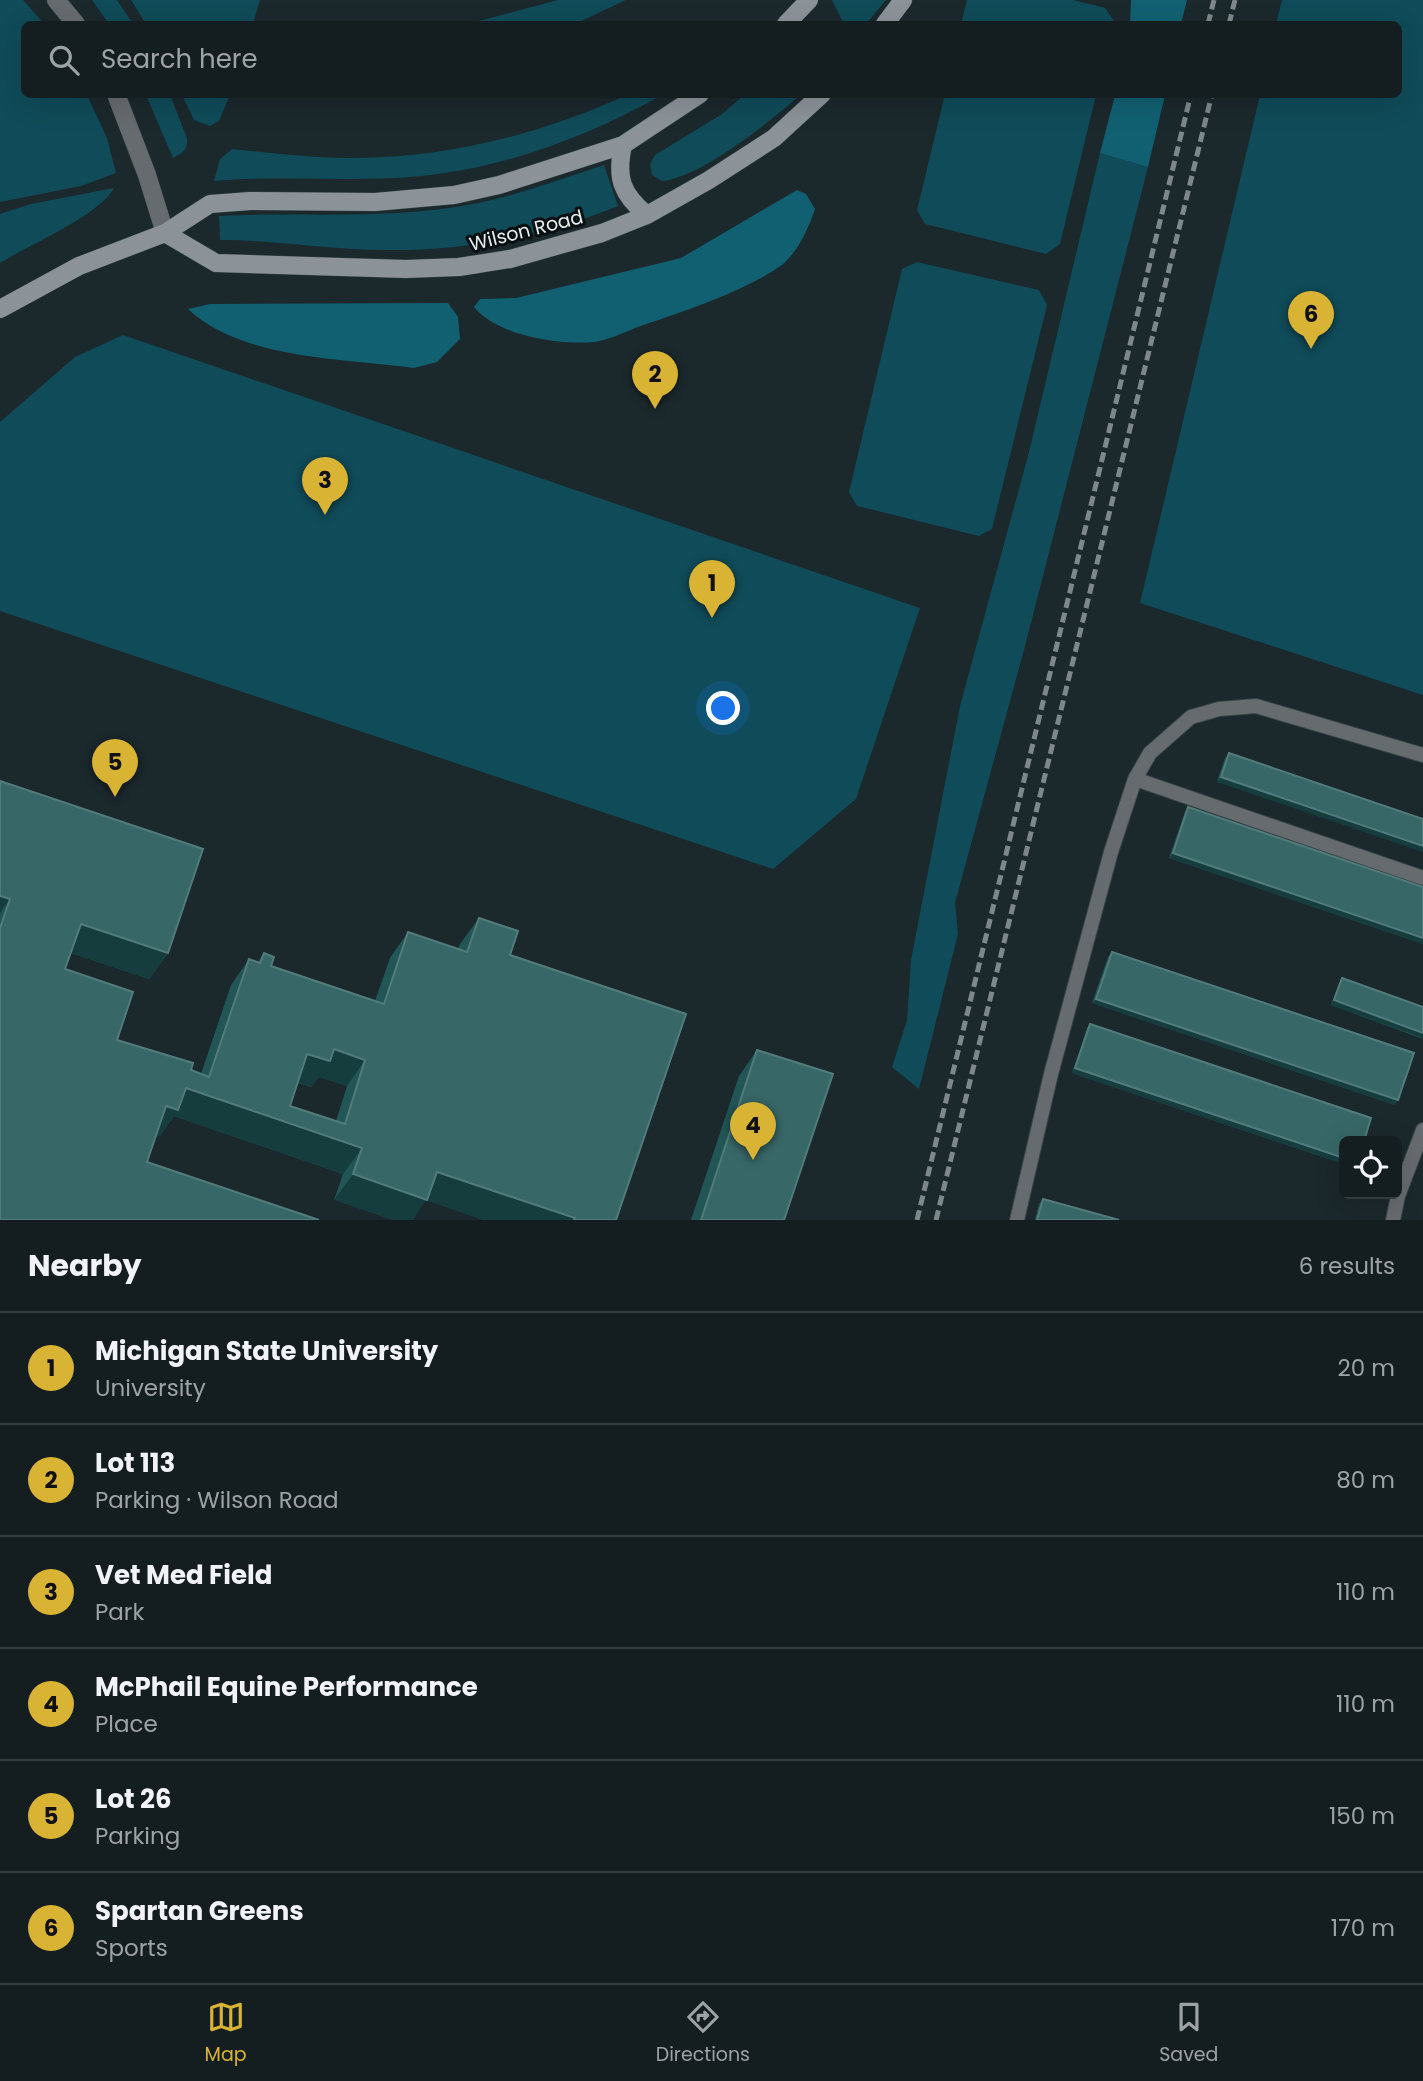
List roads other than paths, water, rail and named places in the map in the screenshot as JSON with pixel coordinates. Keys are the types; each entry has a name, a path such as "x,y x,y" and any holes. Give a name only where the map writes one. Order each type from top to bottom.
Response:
{"street":[{"path":"56,0 74,21"},
{"path":"789,21 809,0"},
{"path":"887,21 903,0"},
{"path":"118,98 147,175 165,233"},
{"path":"0,309 79,266 165,233 210,204 250,201 375,202 454,195 539,174 622,145 694,98"},
{"name":"Wilson Road","path":"165,233 216,262 459,267 561,245 647,215 709,180 774,138 818,98"},
{"path":"622,145 618,167 621,183 633,204 647,215"}],"lane":[{"path":"1017,1220 1069,1007 1135,779 1150,753 1191,717 1219,709 1256,706 1423,755"},
{"path":"1135,779 1423,878"},
{"path":"1393,1220 1398,1196 1423,1130"}],"railway":[{"path":"1209,21 1214,0"},
{"path":"1230,21 1235,0"},
{"path":"917,1220 1190,98"},
{"path":"936,1220 1211,98"}],"place":[{"name":"Spartan Greens","path":"1311,349"},
{"name":"Lot 113","path":"655,409"},
{"name":"Vet Med Field","path":"325,515"},
{"name":"Michigan State University","path":"712,618"},
{"name":"Lot 26","path":"115,797"},
{"name":"McPhail Equine Performance","path":"753,1160"}]}
